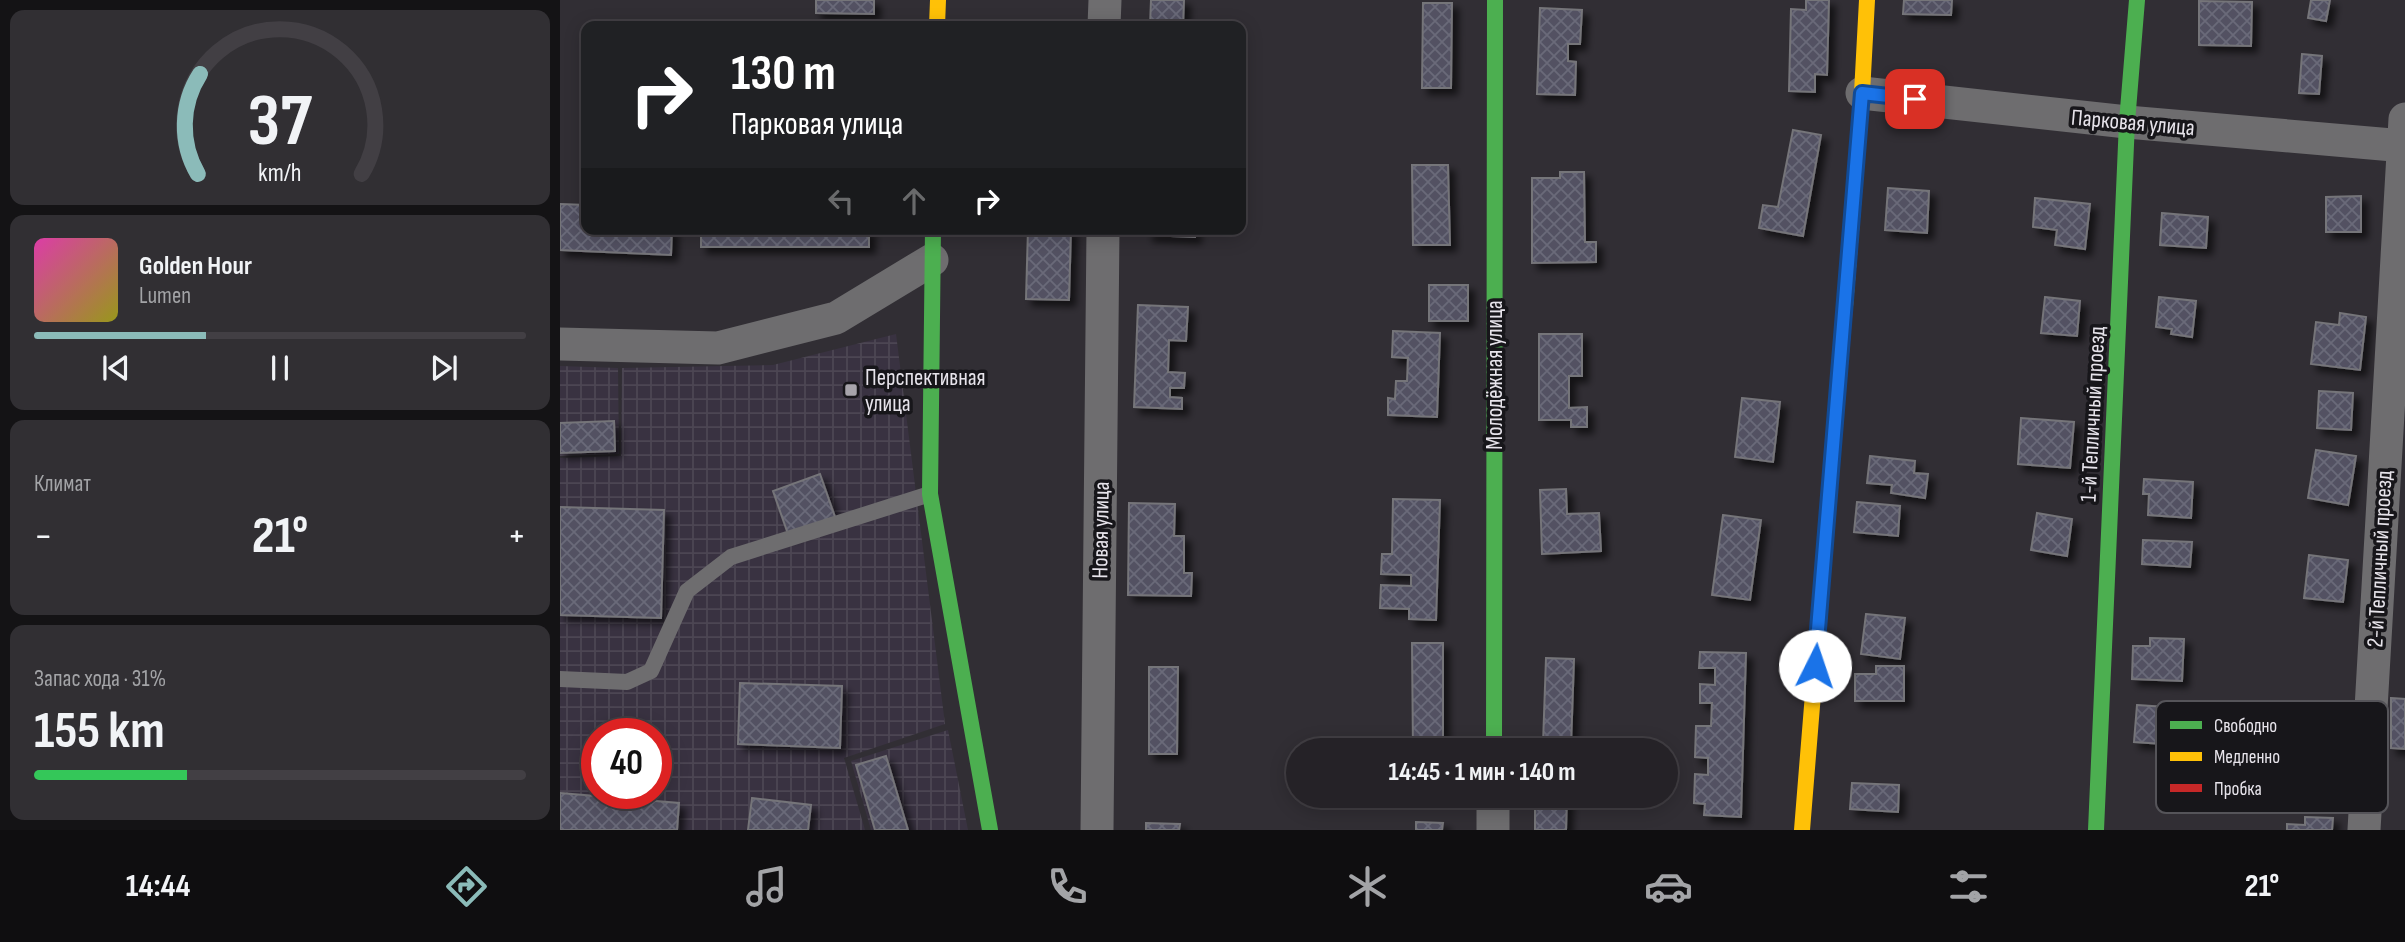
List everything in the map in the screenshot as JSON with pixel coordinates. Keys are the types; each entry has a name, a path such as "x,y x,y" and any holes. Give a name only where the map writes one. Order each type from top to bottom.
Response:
{"street":[{"path":"937,21 938,0"},
{"path":"1104,21 1105,0"},
{"name":"Молодёжная улица","path":"1494,738 1495,0"},
{"path":"1802,830 1862,93 1867,0"},
{"name":"1-й Тепличный проезд","path":"2096,830 2127,122 2137,0"},
{"name":"Парковая улица","path":"1862,93 2127,122 2404,137"},
{"name":"2-й Тепличный проезд","path":"2371,701 2404,137"},
{"name":"Новая улица","path":"1097,830 1102,235"},
{"path":"560,344 719,348 835,318 932,244"},
{"path":"932,244 930,494 990,830"},
{"path":"1493,808 1493,830"}],"lane":[{"path":"560,680 627,682 651,671 687,591 732,557 930,494"}],"shaded area":[{"path":"896,334 945,724 844,758 865,830 560,830 560,458 621,456 622,368 773,365"},
{"path":"560,366 618,368 619,454 560,456"},
{"path":"948,730 968,830 871,830 851,761"}],"building":[{"path":"816,0 874,0 874,14 816,13"},
{"path":"1151,0 1184,0 1183,21 1150,21"},
{"path":"1806,0 1829,0 1827,75 1815,74 1815,92 1789,91 1791,9 1806,10"},
{"path":"1904,0 1952,0 1951,15 1903,14"},
{"path":"2311,0 2330,0 2326,21 2308,18"},
{"path":"2199,1 2252,2 2251,46 2199,45"},
{"path":"1423,3 1452,3 1451,88 1422,88"},
{"path":"1540,8 1582,10 1580,44 1568,44 1568,61 1576,62 1575,95 1537,94"},
{"path":"2302,54 2322,56 2319,94 2299,93"},
{"path":"1793,130 1821,135 1803,236 1759,228 1763,205 1778,207"},
{"path":"1412,165 1448,165 1450,245 1413,245"},
{"path":"1560,172 1584,172 1585,242 1596,242 1596,262 1532,263 1532,178 1560,178"},
{"path":"1888,188 1929,191 1927,233 1885,230"},
{"path":"2361,196 2361,232 2326,232 2326,197"},
{"path":"2035,198 2090,204 2085,249 2055,245 2057,230 2033,227"},
{"path":"560,204 581,205 581,235 672,235 671,255 560,250"},
{"path":"2162,213 2208,217 2206,248 2160,245"},
{"path":"701,235 869,235 869,247 701,247"},
{"path":"1028,235 1071,235 1069,300 1026,299"},
{"path":"1147,235 1195,235 1195,237"},
{"path":"1429,285 1468,285 1468,321 1429,321"},
{"path":"2045,297 2080,301 2077,336 2041,333"},
{"path":"2159,297 2196,301 2192,337 2171,334 2172,329 2156,327"},
{"path":"1138,305 1188,307 1186,341 1169,340 1168,372 1185,373 1184,388 1170,388 1170,397 1182,398 1182,409 1134,407"},
{"path":"2340,313 2366,317 2360,370 2311,364 2316,322 2339,325"},
{"path":"1393,331 1440,333 1437,417 1388,415 1388,398 1395,399 1396,381 1407,381 1408,358 1392,357"},
{"path":"1539,334 1582,334 1582,376 1569,376 1569,408 1587,407 1587,427 1571,427 1571,420 1539,420"},
{"path":"2319,391 2353,393 2351,430 2317,428"},
{"path":"1742,398 1780,402 1773,462 1735,457"},
{"path":"2021,418 2074,422 2070,468 2018,464"},
{"path":"614,421 615,451 560,453 560,423"},
{"path":"2316,450 2356,456 2348,505 2308,498"},
{"path":"1870,456 1915,461 1914,473 1928,474 1925,498 1891,493 1892,485 1867,483"},
{"path":"820,474 835,517 788,534 773,491"},
{"path":"2144,479 2193,482 2191,518 2148,515 2149,494 2143,494"},
{"path":"1566,489 1567,514 1599,513 1601,551 1542,554 1540,490"},
{"path":"1393,499 1440,500 1436,620 1409,619 1409,609 1380,608 1381,585 1411,586 1411,575 1381,574 1382,554 1392,554"},
{"path":"1857,502 1900,506 1898,536 1854,532"},
{"path":"1129,503 1175,504 1174,536 1184,536 1184,573 1192,573 1191,596 1128,595"},
{"path":"560,507 664,510 661,618 560,615"},
{"path":"2037,513 2072,519 2067,556 2031,550"},
{"path":"1723,515 1761,520 1750,600 1712,595"},
{"path":"2143,540 2192,542 2190,567 2142,564"},
{"path":"2309,555 2348,560 2343,602 2304,598"},
{"path":"1866,614 1905,618 1900,659 1861,654"},
{"path":"2150,638 2184,639 2182,681 2132,679 2133,646 2150,646"},
{"path":"1412,643 1443,643 1443,738 1413,738"},
{"path":"1700,652 1746,653 1741,817 1704,815 1705,804 1694,803 1695,774 1708,775 1708,758 1695,757 1696,726 1711,726 1712,703 1700,703 1700,684 1715,685 1715,668 1699,668"},
{"path":"1546,658 1574,659 1571,738 1543,738"},
{"path":"1876,666 1904,666 1904,701 1855,701 1855,674 1876,674"},
{"path":"1149,667 1178,667 1177,754 1149,754"},
{"path":"740,683 842,686 840,748 738,744"},
{"path":"2391,698 2405,699 2405,749 2391,748"},
{"path":"2137,705 2156,706 2156,743 2134,742"},
{"path":"886,756 908,830 875,830 856,765"},
{"path":"1852,783 1899,785 1898,812 1850,809"},
{"path":"560,793 581,795 581,809 672,809 672,802 679,803 677,830 560,830"},
{"path":"752,798 811,805 808,830 748,830"},
{"path":"1535,808 1567,808 1566,830 1535,830"},
{"path":"2305,817 2333,818 2332,830 2287,830 2287,824 2305,825"},
{"path":"1416,822 1443,823 1442,830 1416,830"},
{"path":"1146,823 1180,824 1179,830 1146,830"}],"traffic: fast":[{"path":"1494,738 1495,0"},
{"path":"2096,830 2127,122 2137,0"},
{"path":"933,235 930,494 990,830"}],"traffic: slow":[{"path":"937,21 938,0"},
{"path":"1845,306 1867,0"},
{"path":"1802,830 1828,508"}],"traffic: jam":[{"path":"1828,508 1845,306"}],"place":[{"name":"Перспективная улица","path":"851,390"}],"route":[{"path":"1815,666 1862,93 1915,99"}]}
